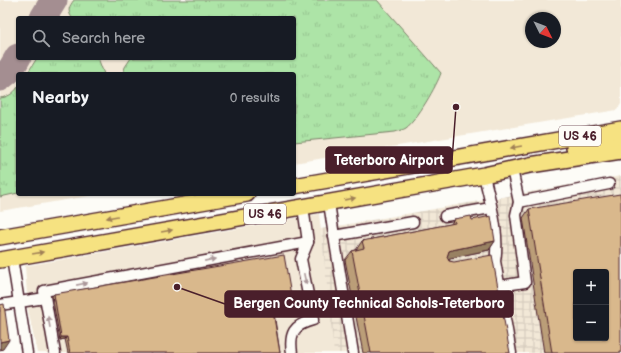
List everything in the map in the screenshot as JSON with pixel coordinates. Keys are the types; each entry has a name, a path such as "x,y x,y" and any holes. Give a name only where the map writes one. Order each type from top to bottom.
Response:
{"highway":[{"name":"US 46","path":"296,186 621,129"},
{"path":"530,165 562,150 621,140"},
{"name":"US 46","path":"6,259 329,203 484,175 530,165 621,151"},
{"name":"US 46","path":"0,237 236,196"}],"street":[{"path":"500,286 525,282 516,215 519,202 512,169"},
{"path":"484,175 491,208 497,250 495,261 511,353"},
{"path":"519,202 609,184"},
{"path":"329,203 354,353"},
{"path":"292,353 290,342 292,334 297,327 304,322 314,320 301,259 308,242 303,207"},
{"path":"445,216 491,208"},
{"path":"334,236 414,222"},
{"path":"55,353 44,291 308,242"},
{"path":"482,258 496,255"},
{"path":"6,259 19,302 28,353"},
{"path":"0,305 45,298"}],"shaded area":[{"path":"0,0 621,0 621,104 617,110 296,163 296,72 16,72 16,196 89,196 0,211"},
{"path":"621,176 621,353 334,353 321,229"},
{"path":"319,214 336,353 37,353 28,309 25,266"}],"green space":[{"path":"74,0 377,0 441,73 431,94 416,118 405,129 395,132 296,142 296,72 124,72 130,60 296,60 296,16 71,16 69,9"},
{"path":"36,60 99,60 103,72 28,72"},
{"path":"16,90 16,193 0,197 0,98 14,92"}],"building":[{"path":"620,194 621,353 552,353 529,209"},
{"path":"471,216 472,220 491,216 495,241 449,251 447,257 449,261 454,262 492,255 510,353 371,353 352,251 364,248 362,241 455,223 454,219"},
{"path":"284,255 293,307 273,311 280,353 70,353 67,337 61,337 54,294"},
{"path":"4,304 9,340 0,342 0,305"}],"taxiway":[{"path":"44,16 54,0"},
{"path":"0,78 11,69 16,60"}],"place":[{"name":"Teterboro Airport","path":"456,107"},
{"name":"Bergen County Technical Schols-Teterboro","path":"177,287"}]}
